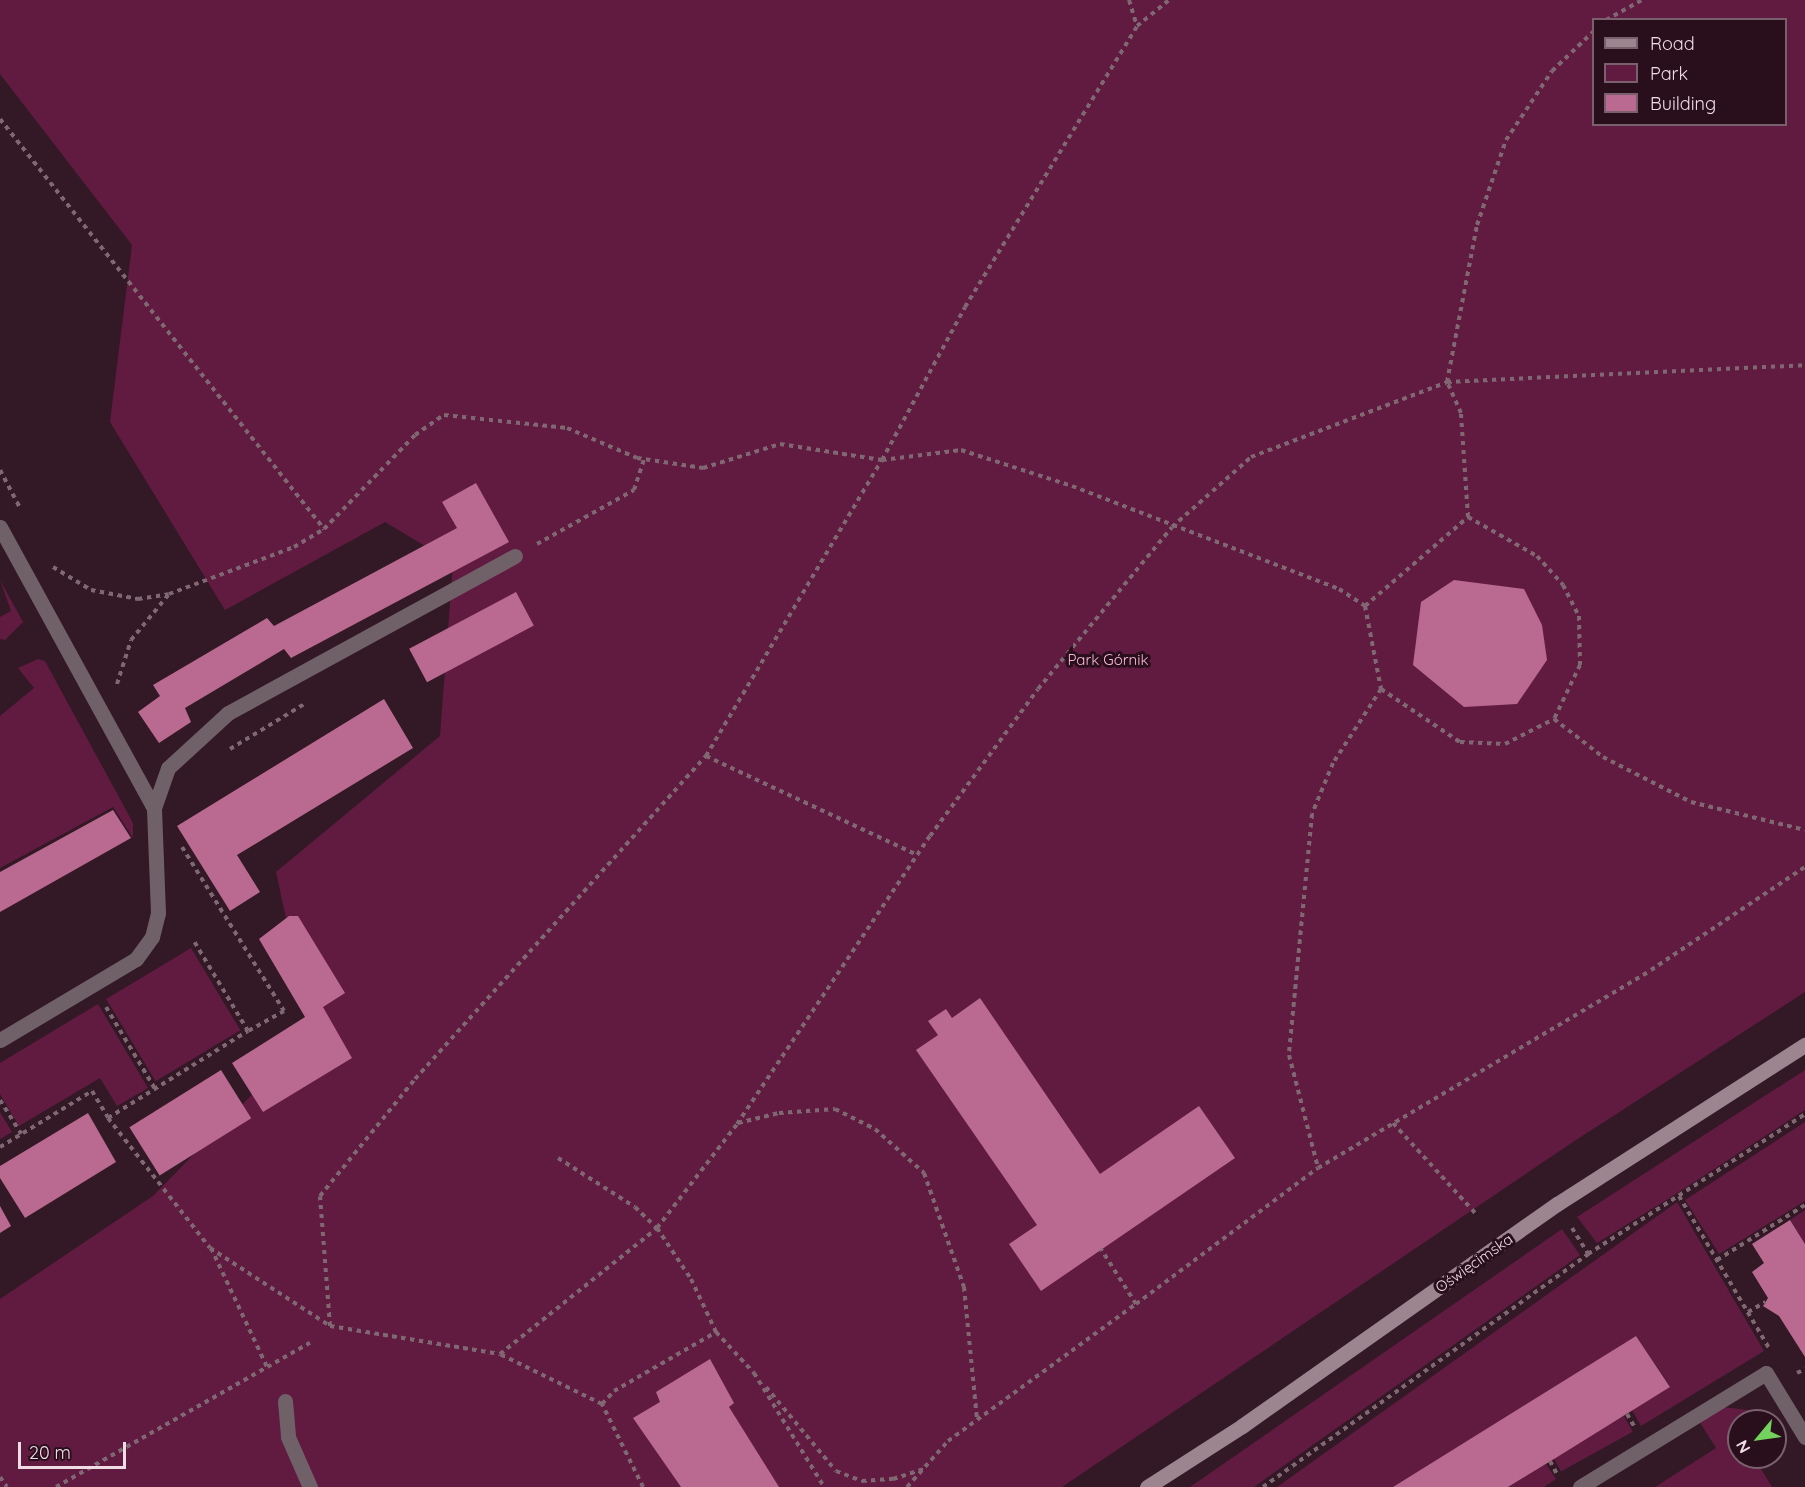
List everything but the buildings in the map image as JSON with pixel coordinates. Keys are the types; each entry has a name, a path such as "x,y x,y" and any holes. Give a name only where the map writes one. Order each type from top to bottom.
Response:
{"street":[{"path":"0,527 154,808"},
{"path":"0,1040 136,959 152,937 158,913 154,808 168,768 228,713 515,556"},
{"name":"Oświęcimska","path":"1147,1487 1242,1426 1557,1204 1805,1044"},
{"path":"1580,1487 1766,1373 1805,1437"},
{"path":"285,1401 288,1437 310,1487"}],"path":[{"path":"1129,0 1137,26"},
{"path":"330,1326 320,1196 416,1079 706,756 882,459 965,307 1137,26 1169,0"},
{"path":"1610,18 1642,0"},
{"path":"1468,518 1461,413 1447,382 1477,225 1506,140 1552,71 1592,32"},
{"path":"0,119 324,529"},
{"path":"500,1354 657,1228 737,1124 918,855 1038,689 1172,527 1251,457 1447,382 1805,366"},
{"path":"47,556 64,575 99,592 138,599 169,594 294,547 324,529 416,435 444,415 567,428 644,459 703,468 780,444 882,459 961,450 1072,486 1172,527 1339,589 1365,606 1381,689 1333,763 1312,814 1289,1055 1318,1168"},
{"path":"515,556 634,490 644,459"},
{"path":"0,470 26,518"},
{"path":"1365,606 1468,518"},
{"path":"1381,689 1460,742 1506,744 1554,719 1580,665 1579,616 1537,556 1468,518"},
{"path":"122,696 116,687 123,656 138,628 169,594"},
{"path":"226,752 317,697"},
{"path":"1554,719 1603,757 1691,802 1805,830"},
{"path":"706,756 918,855"},
{"path":"108,1118 284,1011 180,842"},
{"path":"907,1487 976,1420 1318,1168 1651,970 1805,867"},
{"path":"194,941 248,1031"},
{"path":"93,984 155,1089"},
{"path":"0,1147 92,1091 108,1118 210,1248 267,1367"},
{"path":"0,1100 21,1134"},
{"path":"737,1124 779,1113 835,1109 875,1129 924,1173 964,1287 976,1420"},
{"path":"1263,1487 1588,1254 1805,1114"},
{"path":"1393,1123 1476,1214"},
{"path":"558,1158 635,1207 657,1228 691,1279 716,1332 754,1373 836,1471 862,1480 893,1479 924,1468"},
{"path":"1679,1196 1772,1352"},
{"path":"1717,1260 1805,1205"},
{"path":"1572,1228 1588,1254"},
{"path":"210,1248 330,1326 500,1354 602,1404 643,1487"},
{"path":"1101,1249 1136,1304"},
{"path":"1749,1312 1766,1302"},
{"path":"602,1404 614,1391 716,1332"},
{"path":"56,1487 310,1343"},
{"path":"754,1373 825,1487"},
{"path":"0,1477 7,1487"}],"green space":[{"name":"Park Górnik","path":"0,0 1805,0 1805,992 1573,1142 1062,1487 0,1487 0,1299 153,1196 311,1034 276,872 440,736 453,563 385,522 225,610 110,422 132,245 0,74"},
{"path":"0,580 23,622 5,640 0,639 0,617 11,611"},
{"path":"38,659 45,661 133,823 133,838 113,807 0,868 0,716 34,688 18,668"},
{"path":"191,948 240,1030 156,1081 106,999"},
{"path":"98,1004 148,1088 117,1106 100,1078 19,1126 0,1094 0,1063"},
{"path":"1805,1070 1805,1110 1668,1199 1597,1243 1577,1217"},
{"path":"0,1112 12,1132 0,1139"},
{"path":"1805,1122 1805,1201 1719,1254 1685,1200"},
{"path":"1677,1202 1764,1351 1641,1426 1632,1410 1670,1386 1636,1336 1393,1487 1277,1487"},
{"path":"1805,1210 1805,1244 1790,1220"},
{"path":"1562,1229 1580,1255 1254,1487 1190,1487"},
{"path":"1722,1407 1740,1409 1727,1409 1727,1469 1761,1469 1772,1487 1655,1487 1716,1448 1699,1421"},
{"path":"1624,1416 1633,1432 1561,1471 1552,1456"},
{"path":"1546,1464 1556,1479 1544,1487 1508,1487"}]}
